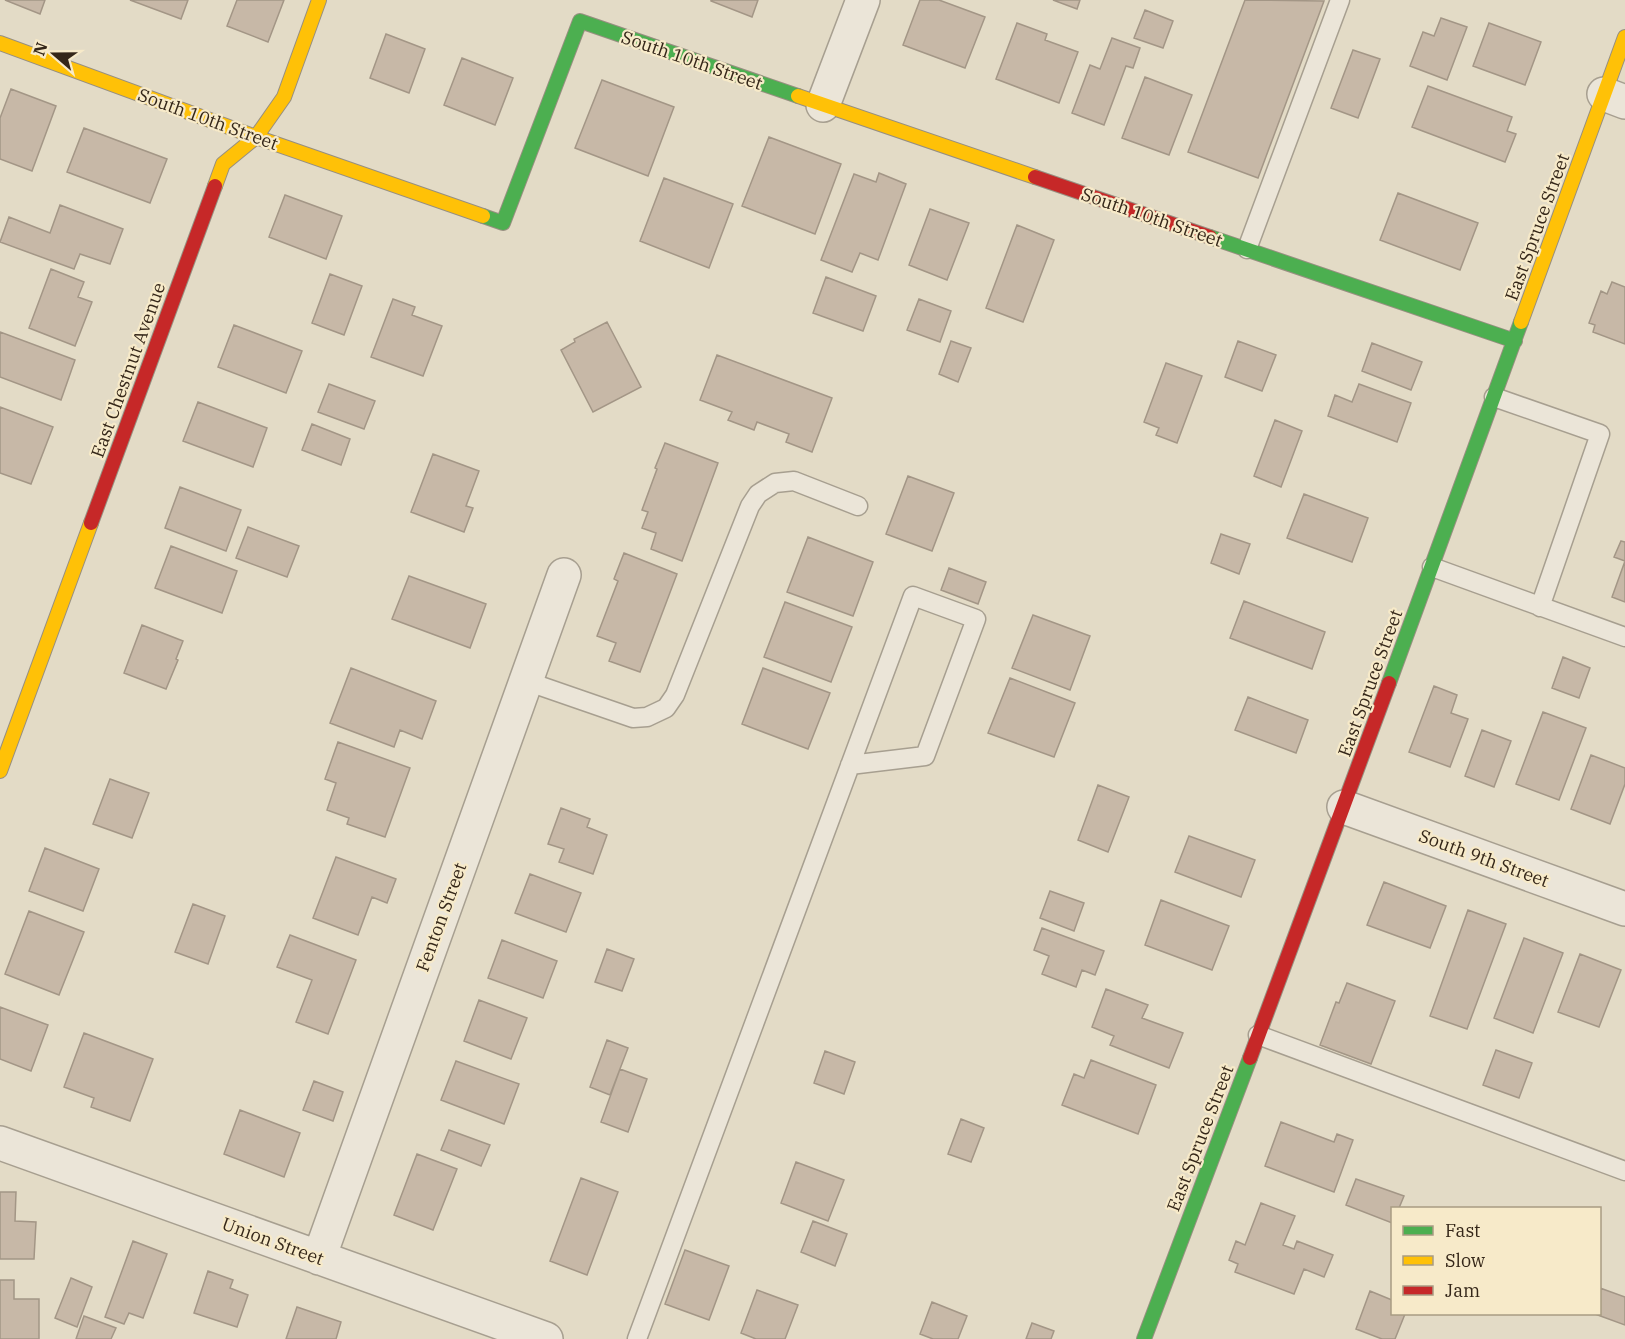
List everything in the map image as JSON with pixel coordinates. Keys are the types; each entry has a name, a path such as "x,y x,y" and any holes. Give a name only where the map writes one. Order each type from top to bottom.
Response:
{"street":[{"name":"East Chestnut Avenue","path":"0,771 223,164 256,137 284,97 319,0"},
{"path":"823,105 863,0"},
{"name":"South 10th Street","path":"0,43 256,137 503,223 580,21 1515,341"},
{"name":"East Spruce Street","path":"1144,1339 1344,807 1515,341 1614,98 1625,37"},
{"name":"Fenton Street","path":"319,1258 564,575"},
{"name":"South 9th Street","path":"1344,807 1625,909"},
{"name":"Union Street","path":"0,1143 546,1339"}],"lane":[{"path":"1247,249 1340,0"},
{"path":"1494,397 1600,434 1540,606"},
{"path":"526,681 633,718 647,717 666,708 675,695 750,506 758,494 775,483 794,481 858,506"},
{"path":"1432,567 1625,637"},
{"path":"637,1339 850,765 913,596 976,619 925,756 850,765"},
{"path":"1258,1035 1625,1171"}],"building":[{"path":"5,0 45,0 40,14"},
{"path":"130,0 188,0 181,19"},
{"path":"237,0 284,0 268,42 227,26"},
{"path":"711,0 758,0 752,17"},
{"path":"920,0 939,0 985,17 965,68 903,45"},
{"path":"1053,0 1080,0 1077,9"},
{"path":"1245,0 1324,1 1258,178 1188,152"},
{"path":"1145,10 1173,21 1163,48 1134,38"},
{"path":"1441,18 1467,27 1447,80 1410,66 1423,32 1434,36"},
{"path":"1017,23 1047,34 1045,40 1078,52 1059,103 996,79"},
{"path":"1489,23 1541,42 1525,85 1473,66"},
{"path":"386,34 425,49 409,93 370,78"},
{"path":"1112,38 1140,48 1133,68 1126,66 1104,125 1072,113 1090,65 1100,69"},
{"path":"1353,50 1380,59 1358,118 1331,108"},
{"path":"462,58 513,78 495,125 444,105"},
{"path":"1145,77 1192,95 1169,155 1122,138"},
{"path":"602,80 674,107 648,176 575,148"},
{"path":"1428,86 1512,117 1507,131 1516,134 1505,162 1412,127"},
{"path":"11,89 56,106 32,171 0,159 0,118"},
{"path":"84,128 167,159 150,203 67,172"},
{"path":"769,137 841,164 815,234 742,206"},
{"path":"879,173 906,184 878,260 860,253 852,272 821,260 854,174 876,182"},
{"path":"664,178 733,204 709,268 640,241"},
{"path":"1398,193 1478,223 1460,270 1380,240"},
{"path":"285,195 342,216 326,259 269,237"},
{"path":"60,205 123,229 110,264 80,254 74,269 0,242 9,217 50,233"},
{"path":"930,209 969,223 947,280 909,265"},
{"path":"1017,225 1054,240 1023,322 986,308"},
{"path":"51,269 84,282 78,297 92,302 75,346 29,328"},
{"path":"330,274 362,286 344,335 312,323"},
{"path":"826,277 876,296 863,331 813,313"},
{"path":"1612,282 1625,287 1625,344 1593,332 1595,325 1589,323 1601,291 1607,294"},
{"path":"393,299 415,307 412,315 442,326 423,376 371,357"},
{"path":"919,299 951,311 940,342 907,330"},
{"path":"607,322 641,387 593,412 561,350 575,342 574,339"},
{"path":"234,325 302,351 286,393 218,367"},
{"path":"0,332 75,360 61,400 0,377"},
{"path":"951,341 971,348 958,382 939,374"},
{"path":"1238,341 1276,355 1262,391 1225,377"},
{"path":"1372,343 1422,362 1411,390 1362,371"},
{"path":"717,355 832,398 812,452 786,442 789,434 757,422 754,430 728,420 732,412 700,400"},
{"path":"1166,363 1202,376 1177,443 1156,435 1159,428 1144,422"},
{"path":"329,384 375,401 364,429 318,412"},
{"path":"1359,384 1411,403 1397,442 1328,416 1335,395 1352,402"},
{"path":"198,402 267,428 253,467 183,441"},
{"path":"0,407 53,427 31,484 0,473"},
{"path":"1275,420 1302,431 1281,487 1254,476"},
{"path":"312,424 350,439 341,465 302,450"},
{"path":"665,443 718,463 682,561 651,549 656,533 642,528 648,512 642,510"},
{"path":"433,454 479,471 466,506 473,508 464,532 411,512"},
{"path":"908,476 954,493 932,551 886,534"},
{"path":"180,487 241,510 226,551 165,528"},
{"path":"1304,494 1368,518 1352,562 1287,538"},
{"path":"248,527 299,546 287,577 236,558"},
{"path":"1221,534 1250,544 1239,574 1211,563"},
{"path":"808,537 873,562 853,616 787,592"},
{"path":"1621,541 1625,542 1625,561 1614,557"},
{"path":"171,546 237,571 222,613 155,588"},
{"path":"624,553 677,574 640,672 609,661 616,643 597,636 618,581 614,579"},
{"path":"1625,561 1625,602 1612,597"},
{"path":"949,568 986,582 978,604 941,590"},
{"path":"409,576 486,604 470,648 392,619"},
{"path":"1244,601 1325,632 1312,669 1230,638"},
{"path":"785,602 852,627 831,682 764,657"},
{"path":"1033,615 1090,636 1070,690 1012,668"},
{"path":"142,625 183,641 166,689 124,673"},
{"path":"1563,657 1590,668 1579,698 1552,688"},
{"path":"351,668 436,701 422,739 400,730 394,747 330,723"},
{"path":"763,668 830,693 808,749 742,724"},
{"path":"1010,678 1075,703 1054,757 988,733"},
{"path":"1434,686 1457,695 1451,713 1468,719 1450,767 1409,752"},
{"path":"1248,697 1308,720 1296,753 1235,730"},
{"path":"1543,712 1586,728 1559,800 1516,784"},
{"path":"1482,730 1511,741 1494,787 1465,776"},
{"path":"338,742 410,768 385,837 347,824 349,818 327,810 336,783 325,779"},
{"path":"1591,755 1625,768 1625,784 1610,824 1571,809"},
{"path":"110,779 149,793 132,838 93,824"},
{"path":"1098,785 1129,797 1108,852 1078,840"},
{"path":"561,808 590,819 587,827 607,835 593,874 559,862 564,849 548,844"},
{"path":"1189,836 1255,860 1241,897 1175,872"},
{"path":"45,848 99,869 83,911 29,891"},
{"path":"336,857 396,879 387,903 372,897 358,935 313,918"},
{"path":"530,874 581,893 566,932 515,913"},
{"path":"1384,882 1446,906 1430,948 1367,925"},
{"path":"1050,891 1084,903 1074,931 1040,918"},
{"path":"1161,900 1229,926 1212,970 1145,945"},
{"path":"193,904 225,916 208,964 175,952"},
{"path":"1468,910 1506,924 1467,1029 1430,1016"},
{"path":"29,911 84,932 59,995 5,974"},
{"path":"1042,928 1104,951 1095,975 1082,970 1076,987 1042,974 1049,956 1034,950"},
{"path":"290,935 356,960 328,1034 296,1022 312,980 277,967"},
{"path":"1524,938 1563,953 1533,1033 1494,1018"},
{"path":"502,940 557,961 543,998 488,978"},
{"path":"607,949 634,959 622,991 595,982"},
{"path":"1580,954 1621,970 1599,1027 1558,1012"},
{"path":"1347,983 1395,1001 1371,1064 1320,1045 1336,1002 1339,1003"},
{"path":"1106,989 1148,1005 1142,1018 1183,1033 1169,1068 1110,1045 1114,1036 1092,1027"},
{"path":"479,1000 527,1018 511,1059 464,1041"},
{"path":"0,1007 48,1025 31,1071 0,1059"},
{"path":"84,1033 153,1059 130,1121 91,1107 94,1098 64,1087"},
{"path":"607,1040 628,1048 610,1095 590,1087"},
{"path":"1496,1050 1532,1063 1519,1098 1483,1085"},
{"path":"825,1051 855,1062 844,1094 814,1083"},
{"path":"1091,1060 1156,1085 1138,1134 1062,1105 1074,1074 1084,1078"},
{"path":"456,1061 519,1084 504,1124 441,1100"},
{"path":"620,1069 647,1079 628,1132 601,1122"},
{"path":"314,1081 343,1092 333,1121 303,1110"},
{"path":"240,1110 300,1133 284,1177 224,1154"},
{"path":"961,1119 984,1128 971,1162 948,1154"},
{"path":"1281,1122 1334,1142 1337,1134 1353,1140 1334,1192 1265,1166"},
{"path":"449,1130 490,1145 481,1166 441,1150"},
{"path":"417,1154 457,1169 433,1230 394,1215"},
{"path":"796,1162 844,1180 828,1221 781,1203"},
{"path":"581,1178 618,1192 587,1275 550,1261"},
{"path":"1356,1179 1404,1196 1399,1207 1391,1207 1391,1223 1346,1205"},
{"path":"0,1192 16,1192 15,1221 36,1222 34,1259 0,1259"},
{"path":"1261,1203 1295,1216 1283,1245 1294,1249 1297,1241 1333,1255 1324,1277 1304,1269 1294,1294 1235,1272 1238,1264 1229,1260 1236,1241 1245,1245"},
{"path":"813,1221 847,1234 835,1266 801,1252"},
{"path":"133,1241 167,1254 143,1318 129,1313 124,1324 105,1317"},
{"path":"685,1250 729,1266 709,1320 665,1304"},
{"path":"208,1271 233,1280 230,1288 248,1295 237,1327 194,1313"},
{"path":"71,1278 92,1287 77,1327 55,1318"},
{"path":"0,1280 14,1280 14,1299 39,1299 39,1339 0,1339"},
{"path":"1601,1288 1625,1297 1625,1325 1598,1315 1601,1315"},
{"path":"757,1290 798,1305 785,1339 756,1339 741,1333"},
{"path":"1370,1291 1391,1300 1391,1315 1405,1315 1395,1339 1382,1339 1356,1329"},
{"path":"932,1302 967,1316 958,1339 933,1339 920,1334"},
{"path":"297,1307 341,1322 336,1339 286,1339"},
{"path":"84,1316 116,1328 111,1339 76,1339"},
{"path":"1032,1323 1054,1331 1051,1339 1026,1339"}],"traffic: fast":[{"path":"483,216 503,223 580,21 798,96"},
{"path":"1210,237 1515,341"},
{"path":"1389,683 1521,322"},
{"path":"1144,1339 1250,1058"}],"traffic: slow":[{"path":"215,186 223,164 256,137 284,97 319,0"},
{"path":"1521,322 1625,37"},
{"path":"0,43 256,137 483,216"},
{"path":"798,96 1035,177"},
{"path":"0,771 91,523"}],"traffic: jam":[{"path":"1035,177 1210,237"},
{"path":"91,523 215,186"},
{"path":"1250,1058 1389,683"}]}
